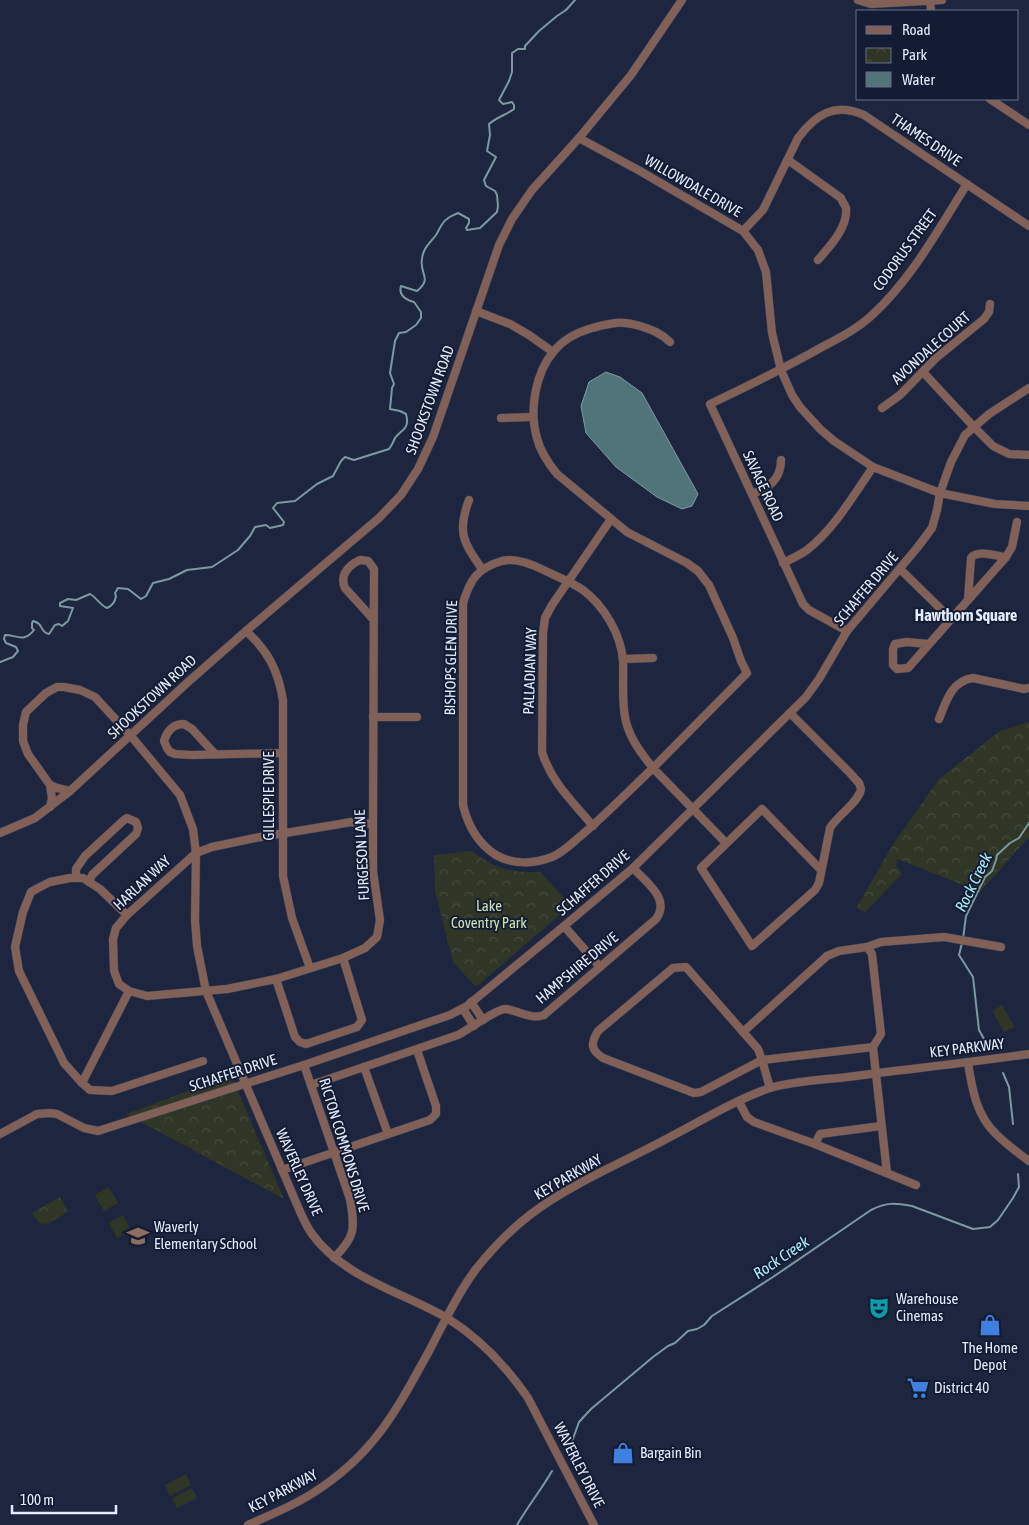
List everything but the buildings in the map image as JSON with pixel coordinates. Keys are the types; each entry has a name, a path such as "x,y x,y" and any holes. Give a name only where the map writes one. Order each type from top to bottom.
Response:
{"street":[{"name":"SHOOKSTOWN ROAD","path":"0,833 35,818 50,808 246,631 379,518 401,495 418,470 433,437 499,245 512,219 532,190 579,138 631,75 682,0"},
{"path":"858,0 872,4 942,0"},
{"path":"992,100 1029,125"},
{"name":"THAMES DRIVE","path":"744,231 763,210 798,138 813,120 823,114 845,109 864,115 1029,226"},
{"name":"WILLOWDALE DRIVE","path":"579,138 744,231 758,250 766,272 772,333 781,370 792,395 800,407 834,441 873,467 940,493 995,504 1029,506"},
{"path":"788,160 840,198 846,207 845,219 840,231 818,260"},
{"name":"CODORUS STREET","path":"781,370 848,333 869,318 888,299 907,277 967,184"},
{"name":"AVONDALE COURT","path":"882,408 900,395 936,358 984,319 990,304"},
{"path":"476,310 510,324 553,352"},
{"path":"611,519 557,474 542,452 532,416 535,392 541,374 553,352 567,340 584,331 614,322 632,324 654,330 670,342"},
{"name":"SAVAGE ROAD","path":"781,370 710,404 803,604 809,610 847,631"},
{"path":"923,372 993,446 1004,452 1029,455"},
{"name":"SCHAFFER DRIVE","path":"0,1134 37,1114 50,1113 57,1114 84,1128 98,1131 304,1065 463,1009 633,868 791,714 819,679 847,631 918,548 932,528 940,493 951,462 965,435 989,414 1029,388"},
{"path":"501,418 532,416"},
{"path":"752,494 773,484 781,467 781,460"},
{"path":"783,563 806,551 821,538 835,522 873,467"},
{"path":"469,500 463,516 462,530 468,548 482,569 508,560 527,563 568,581 583,590 597,603 609,619 617,637 623,660 623,705 626,721 638,750 726,843"},
{"name":"PALLADIAN WAY","path":"593,826 554,781 546,766 542,752 543,633 545,618 552,605 611,519"},
{"name":"BISHOPS GLEN DRIVE","path":"482,569 467,588 463,603 463,805 467,821 474,834 492,852 503,859 522,862 541,860 565,849 593,826 747,673 734,638 709,585 698,571 687,563 627,532 611,519"},
{"path":"928,644 907,642 895,644 893,649 893,665 895,668 900,669 908,668 1006,557 1012,547 1017,522"},
{"path":"968,600 972,555 978,553 1006,557"},
{"name":"FURGESON LANE","path":"206,991 227,989 276,979 343,958 365,948 378,937 380,920 373,871 373,717 374,619 374,568 368,561 360,560 345,571 342,576 342,582 345,588 374,619"},
{"path":"900,569 951,619"},
{"name":"GILLESPIE DRIVE","path":"246,631 259,643 274,667 281,686 283,700 283,876 292,918 310,968"},
{"path":"623,660 653,658"},
{"path":"939,720 950,692 964,679 973,678 1024,689 1029,688"},
{"path":"50,808 52,798 50,785 24,747 22,726 26,712 30,707 53,688 64,686 80,690 89,693 131,736"},
{"path":"791,714 850,773 859,783 861,789 857,798 835,820 830,828 819,883 815,890 752,946 701,868 762,809 821,870"},
{"path":"373,717 416,718"},
{"path":"215,754 192,728 184,724 172,728 164,741 166,748 175,754 215,754 283,753"},
{"name":"WAVERLEY DRIVE","path":"131,736 180,795 193,829 196,853 196,946 206,991 298,1207 311,1233 334,1258 352,1270 447,1318 485,1348 515,1379 540,1419 594,1525"},
{"path":"50,785 70,790"},
{"path":"76,878 76,869 84,856 124,820 128,818 136,822 138,828 136,834 92,875 89,882"},
{"path":"196,853 255,838 351,822 373,824"},
{"name":"HARLAN WAY","path":"129,991 119,984 114,971 113,940 116,928 127,915 196,853"},
{"name":"HAMPSHIRE DRIVE","path":"311,1085 458,1035 495,1012 505,1009 532,1017 544,1015 656,919 662,908 659,896 633,868"},
{"path":"127,915 100,889 84,878 50,882 31,892 23,912 15,948 19,971 64,1063 90,1090 112,1091 203,1061"},
{"path":"564,926 600,967"},
{"path":"743,1032 827,956 839,951 867,947 881,942 932,937 944,937 1000,947"},
{"path":"867,947 872,954 881,1034 873,1047 887,1173"},
{"path":"276,979 295,1037 300,1042 306,1044 357,1028 362,1020 343,958"},
{"path":"770,1088 762,1060 758,1050 686,967 673,968 598,1031 593,1039 592,1047 603,1058 694,1094 762,1060 873,1047"},
{"path":"82,1083 129,991 147,996 206,991"},
{"path":"471,1002 483,1020"},
{"path":"463,1009 474,1026"},
{"path":"282,1170 430,1120 436,1114 436,1106 417,1050"},
{"name":"KEY PARKWAY","path":"248,1525 311,1494 336,1477 359,1458 374,1442 393,1415 475,1271 509,1233 547,1203 739,1102 770,1088 788,1084 1029,1054"},
{"path":"968,1063 972,1090 984,1120 995,1134 1029,1161"},
{"name":"RICTON COMMONS DRIVE","path":"304,1065 350,1199 354,1221 353,1231 349,1240 334,1258"},
{"path":"364,1068 388,1134"},
{"path":"739,1102 747,1117 754,1122 815,1144 916,1185"},
{"path":"815,1144 820,1134 881,1126"}],"green space":[{"path":"1029,722 1029,837 980,892 898,859 896,865 902,874 865,912 856,908 894,843 939,779 1000,731"},
{"name":"Lake Coventry Park","path":"472,851 488,862 504,869 520,872 540,872 571,905 476,987 453,962 435,891 434,855"},
{"path":"1002,1005 1015,1027 1004,1032 992,1011"},
{"path":"231,1075 284,1199 126,1114"},
{"path":"109,1187 118,1203 104,1211 95,1195"},
{"path":"60,1197 68,1212 47,1224 39,1223 32,1213"},
{"path":"123,1215 131,1231 117,1238 109,1223"},
{"path":"186,1474 191,1485 170,1496 165,1485"},
{"path":"192,1488 197,1498 177,1508 172,1498"}],"water":[{"path":"606,372 620,377 642,393 698,494 692,506 682,509 657,497 616,467 586,433 581,406 589,382"}],"waterway":[{"path":"0,662 13,657 18,651 16,647 6,643 5,635 27,636 34,630 32,628 33,621 38,623 49,634 55,625 59,624 62,626 68,621 73,608 60,606 60,603 68,599 76,600 90,594 107,608 114,602 115,593 118,588 128,589 141,599 146,596 153,583 169,579 187,570 212,567 238,550 255,527 266,525 270,528 283,525 284,522 273,508 277,503 295,501 317,484 333,476 345,457 354,460 390,448 407,423 406,414 390,409 394,384 390,373 395,341 399,333 406,332 416,325 421,318 421,312 414,302 402,295 401,286 417,291 422,287 425,279 422,264 424,252 448,218 458,213 469,219 467,230 480,228 497,212 497,195 495,191 486,186 484,180 496,157 487,151 490,135 489,124 514,109 512,102 503,104 499,100 512,72 512,53 518,49 525,49 525,46 539,31 566,10 575,0"},
{"name":"Rock Creek","path":"963,939 966,916 985,877 992,871 997,855 1010,843 1019,838 1029,823"},
{"name":"Rock Creek","path":"962,943 959,955 973,977 979,1030 988,1046"},
{"name":"Rock Creek","path":"1003,1073 1009,1087 1013,1124"},
{"name":"Rock Creek","path":"570,1447 579,1422 591,1409 653,1357 675,1343 688,1331 704,1325 712,1316 871,1210 887,1204 906,1205 973,1229 990,1227 998,1220 1019,1187 1018,1174"},
{"name":"Rock Creek","path":"517,1525 552,1471"}],"place":[{"name":"Waverly Elementary School","path":"138,1236"},
{"name":"Warehouse Cinemas","path":"879,1308"},
{"name":"The Home Depot","path":"990,1325"},
{"name":"District 40","path":"918,1388"},
{"name":"Bargain Bin","path":"623,1453"}],"district":[{"name":"Hawthorn Square","path":"966,615"}]}
